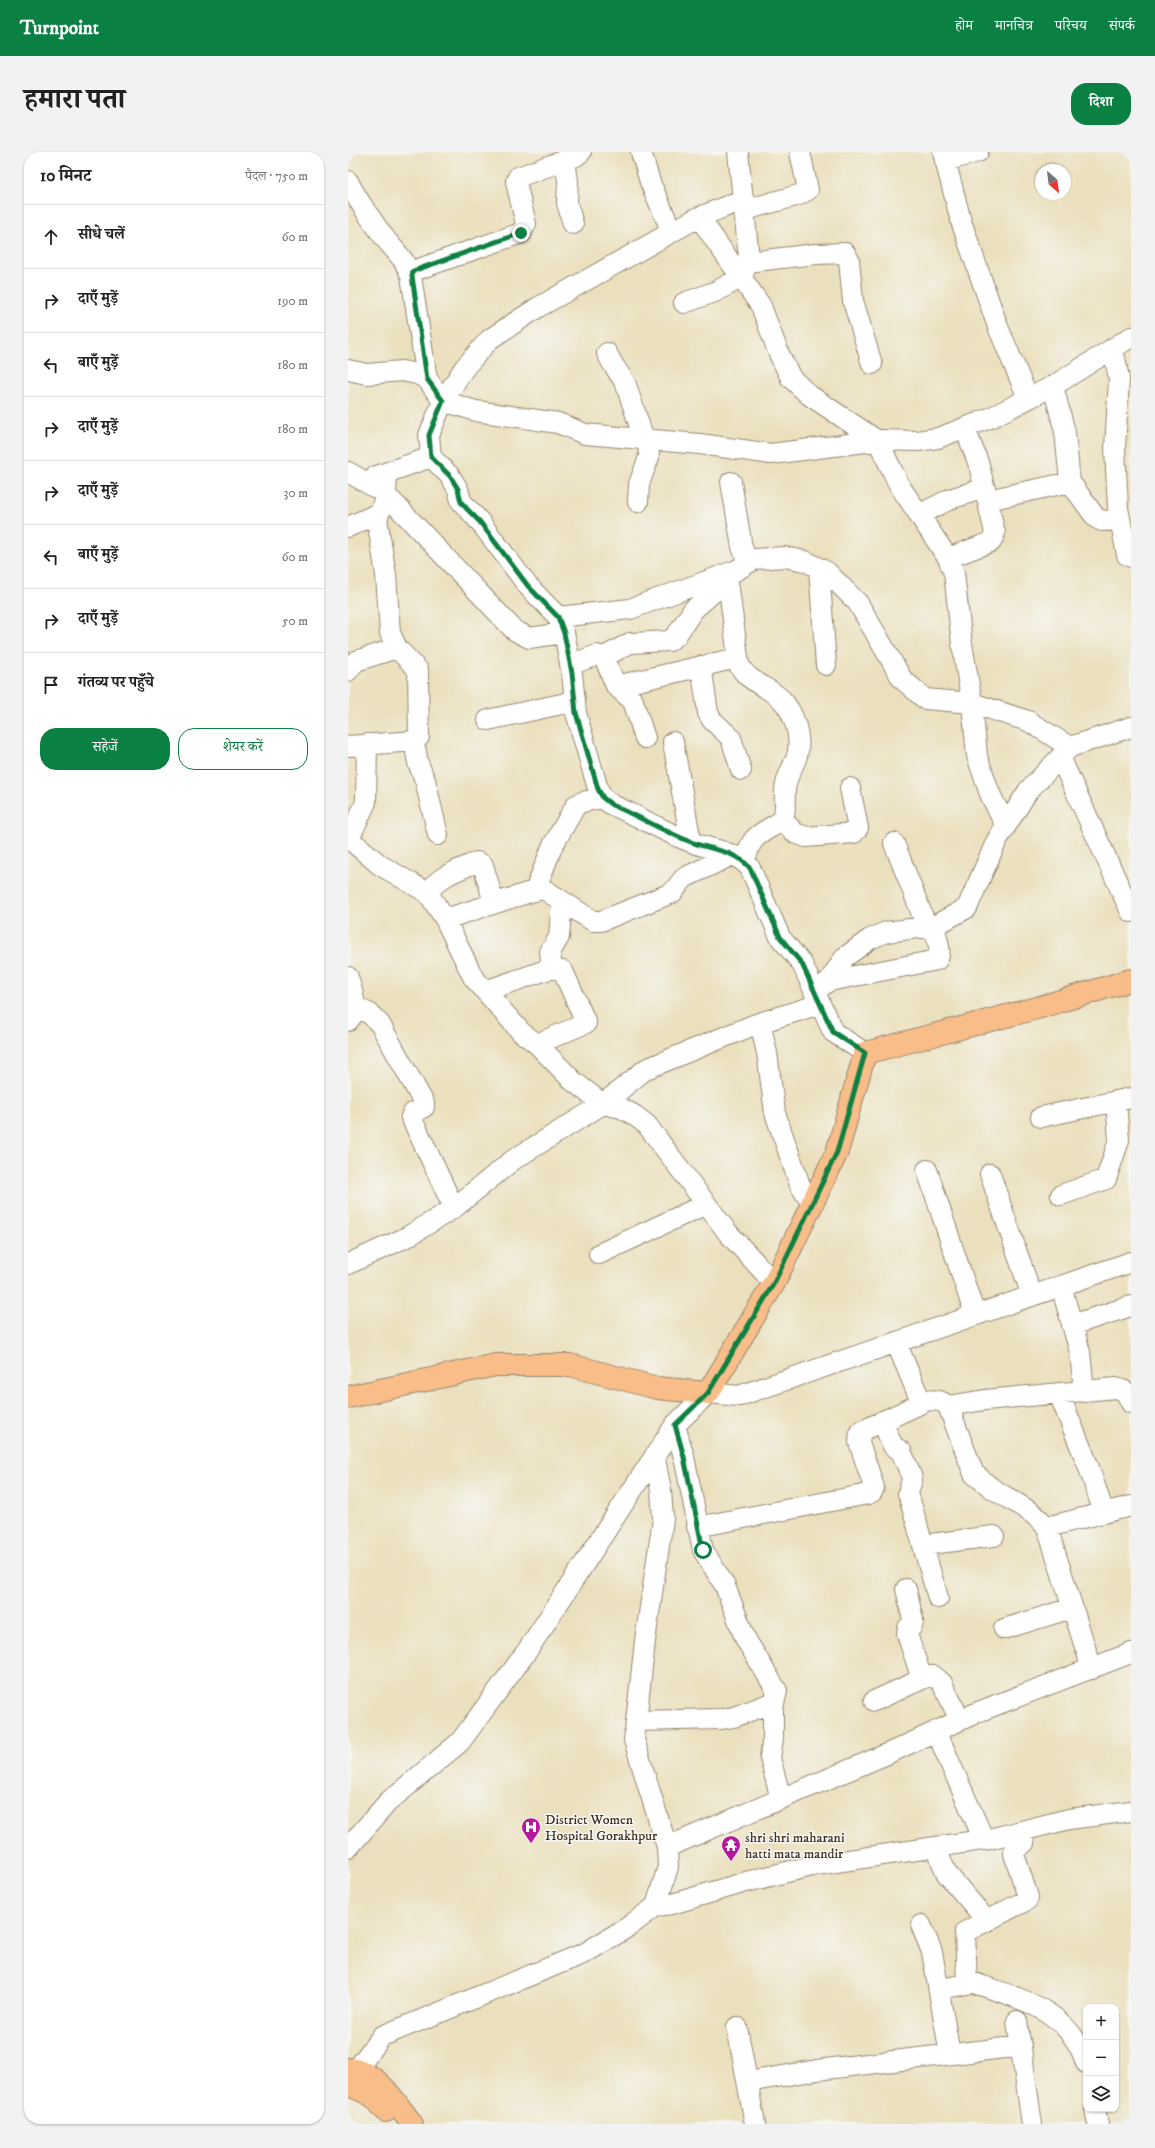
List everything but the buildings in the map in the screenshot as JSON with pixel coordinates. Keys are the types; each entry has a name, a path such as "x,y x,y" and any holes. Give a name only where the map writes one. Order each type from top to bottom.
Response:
{"main road":[{"path":"348,1397 495,1366 517,1365 570,1365 657,1388 708,1393 774,1283 837,1152 865,1053 1037,1008 1131,980"},
{"path":"350,2076 373,2096 397,2124"},
{"path":"350,2076 382,2084 412,2124"}],"street":[{"path":"641,152 650,182 672,232"},
{"path":"738,152 749,258 744,270"},
{"path":"800,152 808,190 799,195 744,205 699,218 537,308 490,339 465,367 443,401 429,435 431,457 450,476 458,489 461,502 480,522 528,586 561,625 584,743 598,789 603,798 612,805 691,842 739,858 750,868 780,937 802,964 821,992 833,1032 865,1053"},
{"path":"978,152 944,156 961,221 998,327 1028,398"},
{"path":"573,156 568,181 567,203 573,224"},
{"path":"412,276 413,271 419,268 521,233 526,224 516,182 518,177 573,156"},
{"path":"348,181 365,211 388,242 403,259 412,276 427,379"},
{"path":"699,218 744,270 761,306 778,354 791,378 809,395 878,440 899,485 948,558 954,573 962,644 972,704 977,756 990,794 1006,826"},
{"path":"684,303 717,291 744,270 816,254 845,253 849,260 853,301 872,364"},
{"path":"348,370 367,374 402,371 417,374 427,379 443,401 476,411 558,424 585,434 700,444 771,454 878,440 916,441 938,438 965,428 1053,386 1131,337"},
{"path":"1113,348 1119,380 1115,448 1120,520 1128,555 1131,557"},
{"path":"607,353 614,368 623,377 646,439 649,457 639,484 638,502"},
{"path":"1053,386 1065,432 1070,482 1096,518 1102,521 1120,520"},
{"path":"948,558 991,542 994,533 986,494 965,428"},
{"path":"353,479 387,473 431,457"},
{"path":"387,473 378,525 386,575 390,633 397,648 418,670 419,737 414,741 358,745 366,802 348,839 380,866 428,893 445,918 473,977 521,1032 537,1044 573,1082 603,1104 621,1108 634,1115 647,1125 728,1233 774,1283"},
{"path":"353,479 514,630 530,638 561,625 630,609 737,570 755,558 784,557 805,561 819,568 826,572 858,603 902,679 925,699 972,704 1028,721 1065,752 1131,912"},
{"path":"731,482 742,547 748,563"},
{"path":"919,514 950,499 1070,482"},
{"path":"348,527 382,505"},
{"path":"819,568 826,665"},
{"path":"570,665 597,655 604,657 630,644 669,641 676,636 693,610 718,588 727,574"},
{"path":"727,574 737,658 743,672 773,693 784,704 796,725 798,746 797,756 786,783 783,820 795,833 806,837 854,833 858,828 850,788"},
{"path":"348,671 356,661 397,648"},
{"path":"604,657 616,686 633,701 645,738"},
{"path":"616,686 737,658"},
{"path":"700,666 708,713 712,720 731,738 741,770"},
{"path":"488,720 575,701"},
{"path":"821,992 845,957 870,939 886,932 930,926 967,908 997,840 1028,791 1065,752 1131,727"},
{"path":"414,741 418,763 425,780 438,835"},
{"path":"673,742 691,842"},
{"path":"535,891 552,847 576,805 582,802 603,798"},
{"path":"445,918 535,891 545,890 593,921 601,921 672,893 684,878 739,858 752,840 783,820"},
{"path":"348,1264 407,1237 454,1208 513,1160 603,1104 646,1069 760,1023 821,992 937,960 940,956 939,951 930,926 894,843"},
{"path":"428,893 434,883 440,878 477,862 484,865 494,903"},
{"path":"552,968 550,952 559,937 562,901"},
{"path":"485,991 552,968 563,971 586,1024 537,1044"},
{"path":"348,977 351,1014 377,1019 424,1104 424,1107 413,1113 411,1117 454,1208"},
{"path":"760,1023 767,1053 775,1113 800,1185 812,1204"},
{"path":"1041,1117 1123,1100 1119,1140 1112,1155 1106,1179 1061,1195"},
{"path":"927,1170 975,1315"},
{"path":"990,1174 1032,1296"},
{"path":"599,1254 706,1204"},
{"path":"348,1848 388,1802 460,1742 527,1652 655,1459 675,1425 708,1393 739,1396 1131,1262"},
{"path":"1061,1286 1080,1352 1084,1392"},
{"path":"1072,1325 1131,1306"},
{"path":"896,1342 919,1397 926,1401"},
{"path":"948,1406 985,1400 1121,1388 1131,1403"},
{"path":"1059,1394 1088,1465 1104,1513"},
{"path":"698,1527 872,1492 874,1487 858,1435 860,1432 926,1401 938,1400 948,1406 974,1474 982,1478 992,1488 1038,1516 1047,1527 1092,1669"},
{"path":"882,1421 893,1446 901,1451 911,1475 912,1480 908,1493 938,1598"},
{"path":"675,1425 684,1457 703,1550 725,1586 744,1638 775,1686 777,1697 773,1708 773,1738 770,1758 781,1799"},
{"path":"655,1459 661,1490 663,1519 645,1641 634,1740 667,1847 668,1867 656,1906"},
{"path":"1131,1492 1131,1501"},
{"path":"1047,1527 1131,1506"},
{"path":"923,1544 994,1536"},
{"path":"906,1589 913,1620 912,1626 907,1631 922,1679"},
{"path":"1004,1629 1072,1608"},
{"path":"667,1847 936,1732 960,1720 1131,1653"},
{"path":"874,1701 929,1676 938,1678 960,1720"},
{"path":"636,1721 722,1719 734,1717 774,1702"},
{"path":"936,1732 984,1840"},
{"path":"350,2076 382,2036 585,1953 628,1927 656,1906 672,1904 746,1882 816,1865 984,1840 1069,1819 1131,1811"},
{"path":"940,1989 964,1986 968,1981 964,1935 967,1930 1026,1900 1028,1897 1014,1854 1014,1851 1024,1843 1022,1831"},
{"path":"935,1847 946,1874 987,1921"},
{"path":"921,1925 931,1948 940,1989 950,2054"},
{"path":"968,1981 1010,1995 1048,2013 1061,2021 1074,2035 1083,2056"},
{"path":"1017,2021 1032,2124"},
{"path":"737,2027 755,2124"},
{"path":"748,2082 817,2070 1021,2046"},
{"path":"1096,2112 1098,2124"}],"place":[{"name":"District Women Hospital Gorakhpur","path":"531,1844"},
{"name":"shri shri maharani hatti mata mandir","path":"731,1862"}],"route":[{"path":"521,233 413,271 412,276 427,379 443,401 429,435 431,457 434,462 450,476 458,489 461,502 480,522 528,586 554,611 558,617 564,633 572,673 576,713 598,789 603,798 612,805 691,842 732,854 745,862 750,868 780,937 802,964 833,1032 865,1053 837,1152 774,1283 708,1393 675,1425 684,1457 703,1550"}]}
